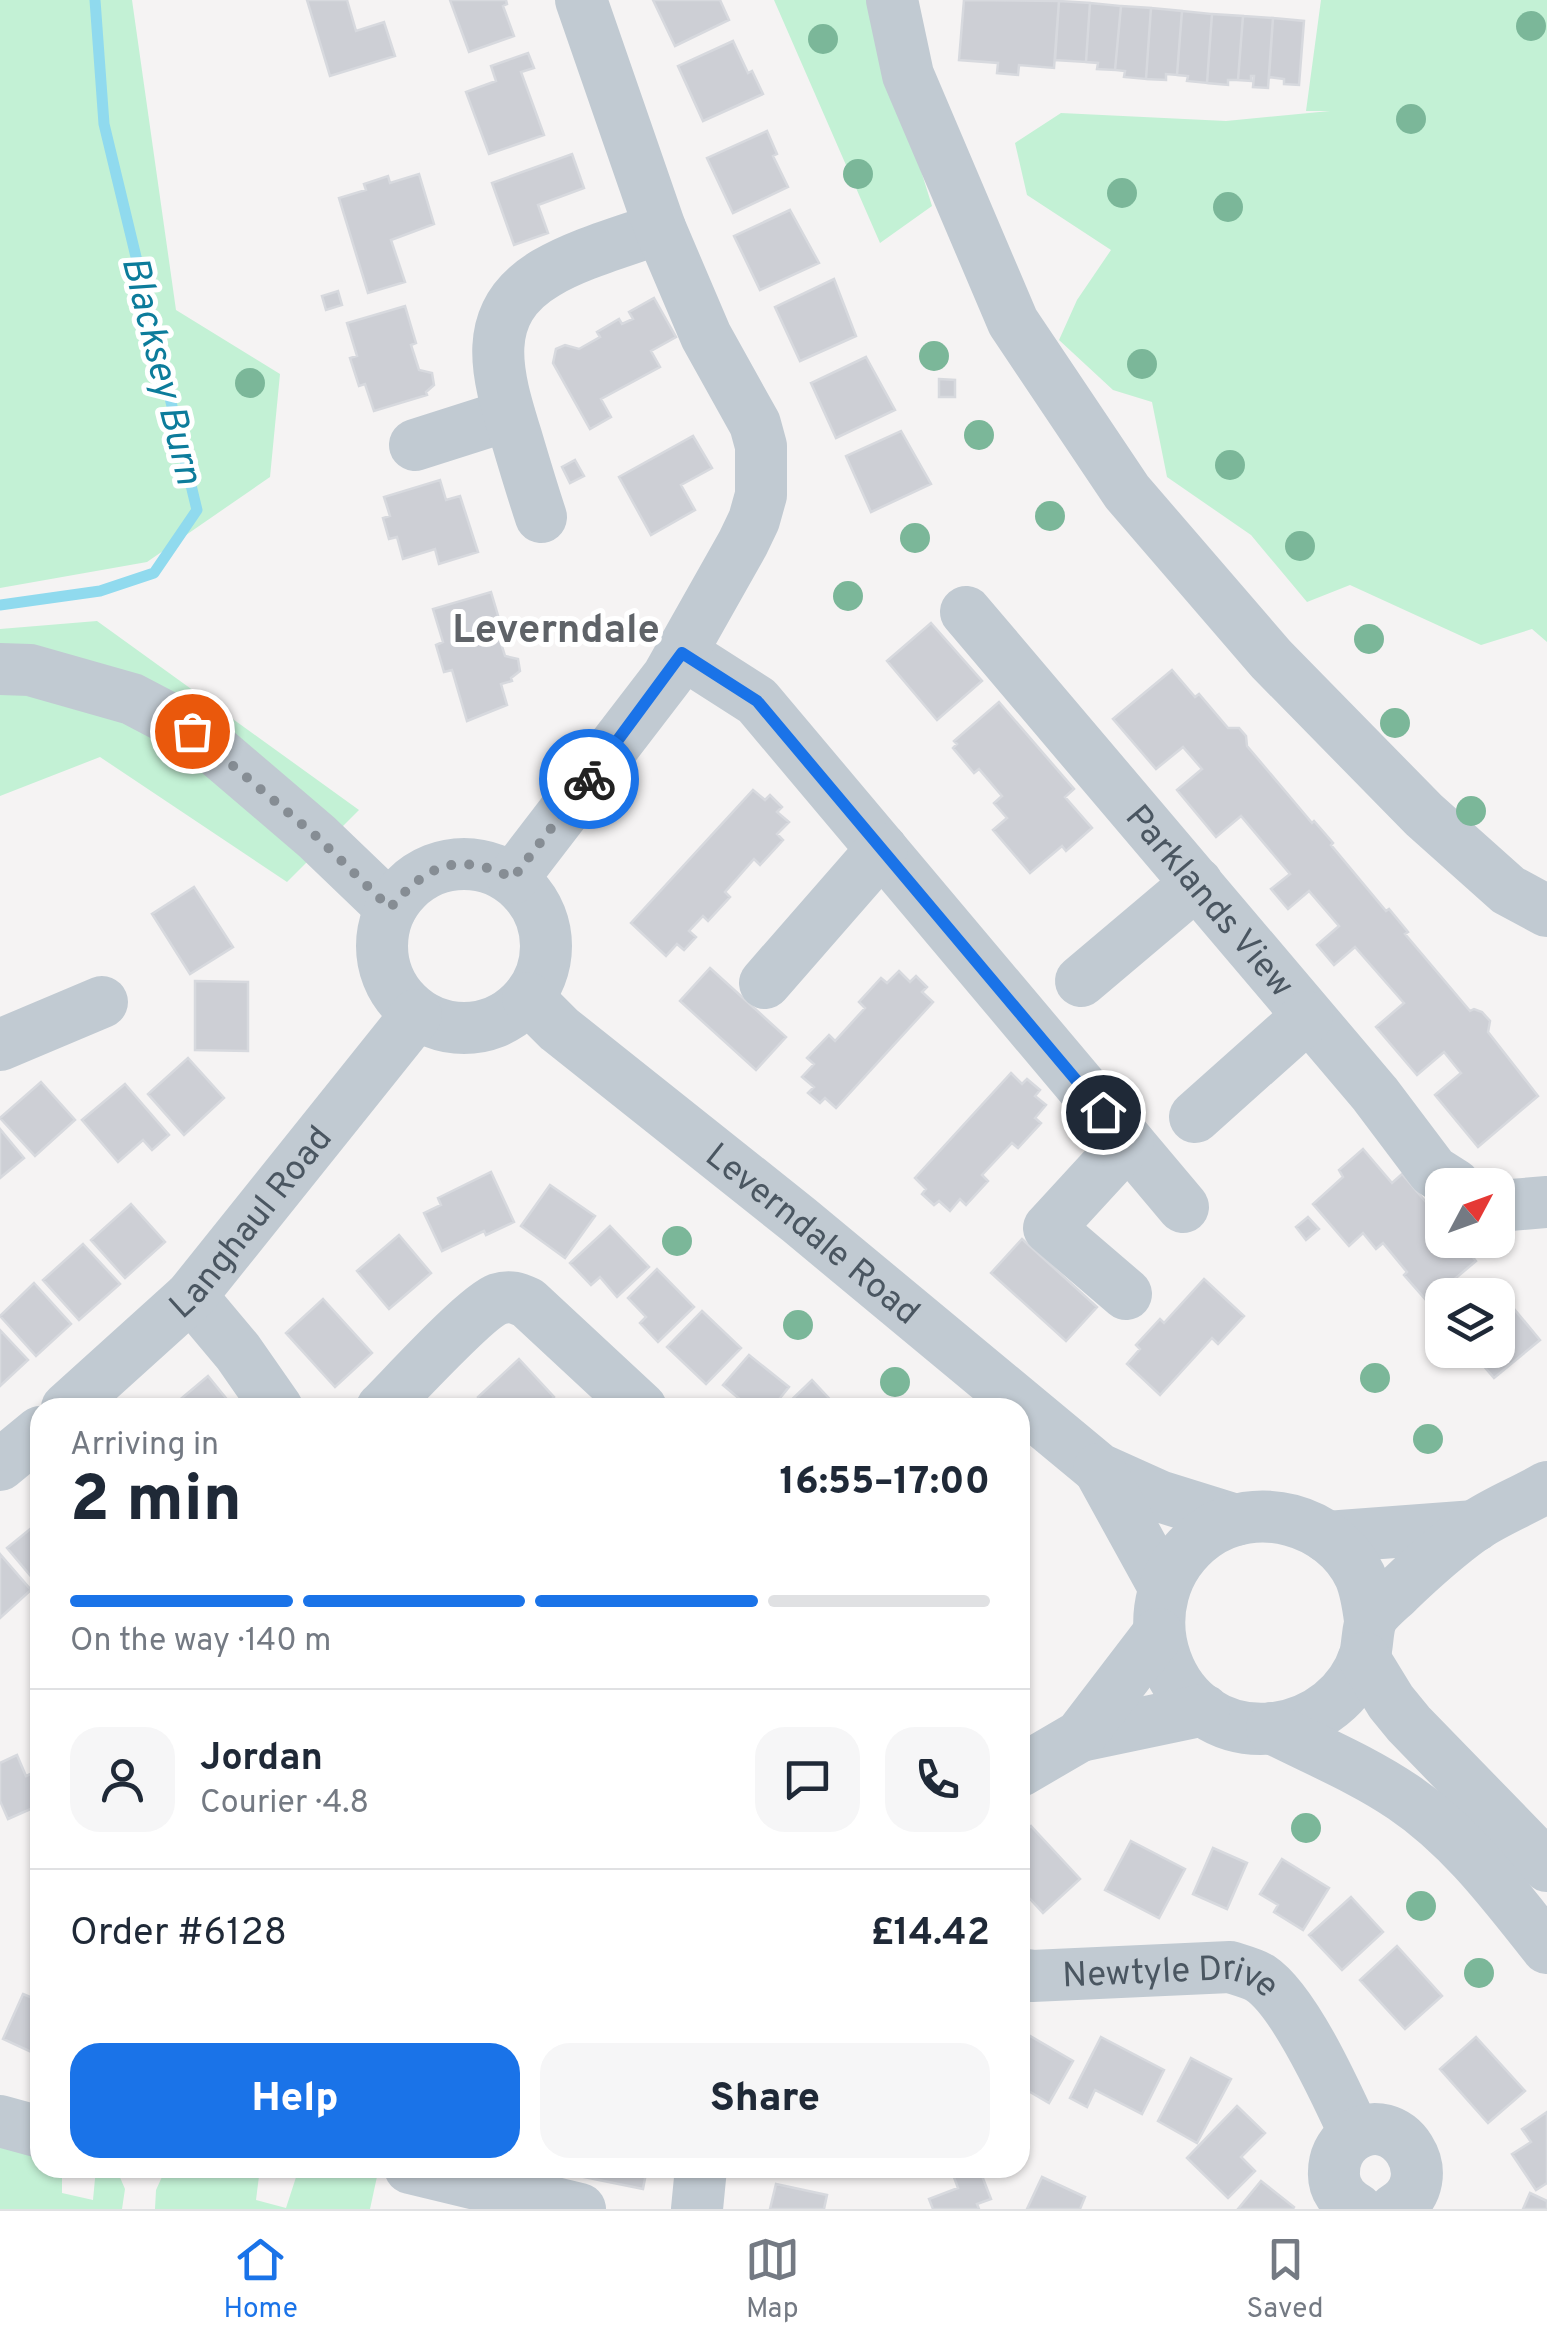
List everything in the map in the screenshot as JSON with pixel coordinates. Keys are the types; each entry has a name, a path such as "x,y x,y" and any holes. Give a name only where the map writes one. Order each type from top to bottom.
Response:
{"street":[{"path":"513,878 682,653 754,520 761,494 763,468 755,424 706,336 660,228 581,0"},
{"path":"892,0 908,74 1013,322 1127,492 1272,659 1424,815 1508,890 1547,911"},
{"path":"541,517 500,388 500,333 517,298 548,272 660,228"},
{"path":"415,444 509,414"},
{"name":"Parklands View","path":"966,612 1375,1094 1430,1168"},
{"path":"682,653 757,701 1183,1207"},
{"path":"0,669 30,670 132,700 192,731 317,837 390,908"},
{"path":"765,983 882,849"},
{"path":"446,864 485,865 513,878 536,905 547,936 543,972 528,998 497,1023 471,1030 444,1027 416,1015 391,988 381,960 382,929 390,908 415,880 446,864"},
{"path":"1082,981 1197,883"},
{"name":"Leverndale Road","path":"528,998 559,1029 800,1220 1014,1398"},
{"path":"0,1044 102,1002"},
{"name":"Langhaul Road","path":"78,1398 192,1296 416,1015"},
{"path":"1195,1117 1307,1017"},
{"path":"1126,1294 1049,1228 1128,1142"},
{"path":"1515,1205 1547,1202"},
{"path":"192,1296 269,1398"},
{"path":"392,1398 478,1314 496,1300 514,1296 528,1303 597,1363 631,1398"},
{"name":"Leverndale Road","path":"1030,1412 1100,1470 1160,1496 1236,1520"},
{"path":"0,1465 30,1440"},
{"name":"Leverndale Road","path":"1100,1470 1161,1610"},
{"path":"1161,1610 1172,1676 1204,1710 1248,1727 1296,1724 1318,1714 1354,1680 1367,1639 1403,1587 1474,1526 1547,1487"},
{"path":"1080,1736 1161,1610 1175,1564 1191,1544 1236,1520 1259,1516 1283,1518 1327,1537 1345,1554 1367,1596 1367,1639 1390,1702 1547,1866"},
{"path":"1327,1537 1474,1526"},
{"path":"1030,1765 1080,1736 1204,1710"},
{"path":"1272,1728 1402,1796 1439,1825 1482,1868 1547,1948"},
{"name":"Newtyle Drive","path":"1030,1976 1230,1967 1260,1978 1281,2001 1324,2066 1356,2134"},
{"path":"0,2121 30,2129"},
{"path":"1357,2209 1341,2195 1334,2182 1337,2154 1356,2134 1383,2130 1396,2134 1414,2154 1418,2167 1412,2194 1395,2209"},
{"path":"451,2178 580,2209"},
{"path":"697,2209 700,2178"}],"green space":[{"path":"0,0 132,0 176,310 280,374 270,477 147,562 0,588"},
{"path":"774,0 868,0 932,206 880,243"},
{"path":"1321,0 1547,0 1547,642 1532,629 1481,645 1350,585 1307,602 1251,535 1167,477 1152,402 1113,390 1059,340 1077,300 1111,250 1027,195 1015,143 1061,113 1226,121 1330,111 1306,111"},
{"path":"97,621 359,810 287,882 100,757 0,796 0,629"},
{"path":"0,2137 30,2146 30,2178 62,2178 62,2193 93,2200 95,2178 120,2178 125,2189 122,2209 0,2209"},
{"path":"161,2178 259,2178 256,2200 286,2208 296,2178 377,2178 370,2209 155,2209"}],"building":[{"path":"307,0 347,0 356,31 384,22 395,56 330,76"},
{"path":"450,0 506,0 503,6 514,36 469,52"},
{"path":"653,0 720,0 729,20 675,46"},
{"path":"964,0 1059,1 1054,68 1019,65 1018,75 997,73 998,63 959,60"},
{"path":"1059,1 1090,3 1086,62 1055,60"},
{"path":"1090,3 1121,6 1115,70 1097,69 1098,63 1086,62"},
{"path":"1121,6 1151,8 1146,79 1124,77 1125,71 1115,70"},
{"path":"1151,8 1182,11 1177,75 1166,74 1166,80 1146,79"},
{"path":"1182,11 1212,14 1207,83 1187,81 1188,76 1177,75"},
{"path":"1212,14 1243,16 1238,80 1228,80 1228,85 1207,83"},
{"path":"1243,16 1273,18 1268,88 1253,87 1254,76 1251,81 1238,80"},
{"path":"1273,18 1304,21 1299,85 1269,77"},
{"path":"733,41 763,94 703,121 678,66"},
{"path":"528,53 534,68 521,72 544,135 489,154 466,92 496,81 491,66"},
{"path":"767,131 777,154 773,156 788,187 733,213 707,158"},
{"path":"572,154 584,188 538,205 548,233 514,245 492,183"},
{"path":"419,174 434,224 391,240 405,282 368,293 339,198 366,190 364,184 388,176 390,183"},
{"path":"790,210 819,263 760,290 734,236"},
{"path":"834,279 856,336 800,361 775,307"},
{"path":"338,291 342,305 326,310 322,296"},
{"path":"654,298 676,337 651,351 660,367 601,399 611,417 590,429 553,363 556,349 565,345 579,349 619,319 622,324 633,319 629,312"},
{"path":"405,306 419,370 432,373 434,385 427,395 374,411 365,384 359,386 350,358 357,356 347,323"},
{"path":"866,357 895,410 836,438 811,383"},
{"path":"939,379 955,380 955,397 939,397"},
{"path":"901,431 931,484 871,512 846,456"},
{"path":"693,436 712,468 681,485 695,510 651,535 619,477"},
{"path":"575,460 584,476 570,483 562,467"},
{"path":"440,480 446,500 460,496 478,552 439,564 435,549 403,559 397,537 389,539 383,518 390,516 384,497"},
{"path":"491,592 505,656 518,659 520,671 512,681 501,684 507,705 467,721 452,670 444,672 436,645 443,642 433,609"},
{"path":"931,623 982,681 937,720 887,661"},
{"path":"1172,670 1228,728 1239,728 1246,736 1247,746 1333,843 1386,911 1389,909 1408,932 1405,934 1470,1011 1482,1012 1490,1021 1488,1032 1538,1096 1478,1147 1435,1095 1461,1073 1444,1052 1417,1075 1376,1027 1404,1003 1355,947 1334,965 1317,945 1339,926 1309,891 1288,909 1271,889 1290,874 1241,816 1216,837 1177,790 1202,769 1183,747 1156,769 1113,719"},
{"path":"999,702 1074,789 1065,797 1092,828 1066,851 1062,846 1030,873 993,830 1007,818 994,803 1002,796 979,769 974,773 953,748 957,744 954,741"},
{"path":"753,790 765,800 770,795 782,807 777,812 789,822 777,834 783,840 760,865 754,859 725,892 730,897 708,921 703,916 689,931 696,937 684,950 677,944 666,956 631,923"},
{"path":"194,887 233,947 190,974 152,914"},
{"path":"710,968 786,1037 756,1070 680,1001"},
{"path":"899,971 910,982 916,976 927,987 922,992 933,1002 836,1108 825,1098 820,1103 808,1093 814,1087 802,1077 814,1064 807,1058 829,1035 835,1041 865,1008 859,1002 881,978 887,983"},
{"path":"195,981 248,982 248,1051 195,1050"},
{"path":"188,1058 224,1098 184,1135 148,1094"},
{"path":"1011,1073 1022,1084 1027,1079 1040,1090 1035,1096 1046,1105 1035,1118 1041,1123 1018,1148 1012,1143 982,1175 988,1181 966,1205 960,1199 950,1211 939,1201 934,1205 922,1194 926,1189 915,1178"},
{"path":"41,1082 75,1120 35,1156 0,1118"},
{"path":"125,1084 169,1135 152,1150 143,1140 118,1162 82,1120"},
{"path":"0,1129 24,1158 0,1178"},
{"path":"1363,1149 1392,1183 1402,1174 1425,1201 1425,1258 1476,1261 1456,1278 1425,1278 1425,1299 1383,1243 1376,1249 1363,1233 1349,1246 1313,1204 1343,1177 1339,1170"},
{"path":"491,1172 514,1222 442,1251 424,1213 441,1205 438,1198"},
{"path":"550,1185 595,1216 565,1258 521,1226"},
{"path":"131,1204 165,1242 125,1278 91,1240"},
{"path":"1308,1217 1319,1229 1306,1240 1296,1227"},
{"path":"610,1226 649,1267 617,1297 600,1277 591,1285 570,1263"},
{"path":"399,1235 431,1273 389,1309 357,1271"},
{"path":"1022,1239 1097,1307 1066,1341 991,1273"},
{"path":"83,1244 120,1284 79,1320 43,1280"},
{"path":"657,1269 694,1307 658,1342 640,1323 646,1317 628,1298"},
{"path":"1204,1279 1244,1316 1218,1344 1212,1338 1160,1395 1127,1364 1140,1349 1136,1345 1160,1319 1164,1323"},
{"path":"34,1283 71,1324 36,1356 0,1316"},
{"path":"323,1299 372,1353 335,1387 286,1333"},
{"path":"1515,1310 1540,1340 1515,1361"},
{"path":"702,1311 741,1348 706,1384 667,1347"},
{"path":"0,1330 28,1360 0,1386"},
{"path":"749,1355 789,1387 780,1398 738,1398 723,1385"},
{"path":"519,1359 554,1397 479,1398"},
{"path":"1485,1368 1506,1368 1494,1378"},
{"path":"208,1376 226,1398 182,1398"},
{"path":"812,1380 829,1398 793,1398"},
{"path":"30,1529 30,1575 7,1548"},
{"path":"0,1554 30,1591 0,1618"},
{"path":"17,1755 26,1776 30,1774 30,1809 8,1819 0,1801 0,1763"},
{"path":"1030,1827 1080,1879 1043,1913 1030,1899"},
{"path":"1131,1841 1185,1869 1159,1918 1105,1890"},
{"path":"1213,1848 1247,1863 1227,1909 1193,1894"},
{"path":"1282,1859 1329,1888 1303,1930 1274,1912 1278,1905 1260,1894"},
{"path":"1351,1897 1383,1932 1342,1970 1309,1935"},
{"path":"1397,1946 1442,1996 1405,2029 1360,1980"},
{"path":"23,1994 30,1997 30,2051 3,2039"},
{"path":"1030,2036 1073,2061 1049,2103 1030,2092"},
{"path":"1101,2037 1164,2070 1142,2114 1095,2090 1087,2107 1070,2098"},
{"path":"1476,2037 1525,2091 1488,2123 1440,2069"},
{"path":"1191,2058 1231,2079 1197,2143 1158,2121"},
{"path":"1237,2106 1265,2133 1241,2157 1255,2171 1228,2198 1187,2158"},
{"path":"1547,2112 1547,2183 1536,2190 1512,2154 1531,2142 1522,2129"},
{"path":"1042,2177 1085,2197 1080,2209 1027,2209"},
{"path":"589,2178 645,2178 643,2189"},
{"path":"954,2178 983,2178 991,2199 977,2204 979,2209 933,2209 929,2199 958,2188"},
{"path":"1261,2181 1294,2207 1293,2209 1238,2209"},
{"path":"776,2184 827,2195 824,2209 770,2209"},
{"path":"1530,2193 1547,2201 1547,2209 1523,2209"}],"waterway":[{"name":"Blacksey Burn","path":"0,605 100,591 154,573 197,510 104,124 95,0"}],"way so far":[{"path":"192,731 317,837 390,908 415,880 446,864 485,865 513,878 589,779"}],"district":[{"name":"Leverndale","path":"556,628"}],"route":[{"path":"589,779 682,653 757,701 1103,1112"}]}
